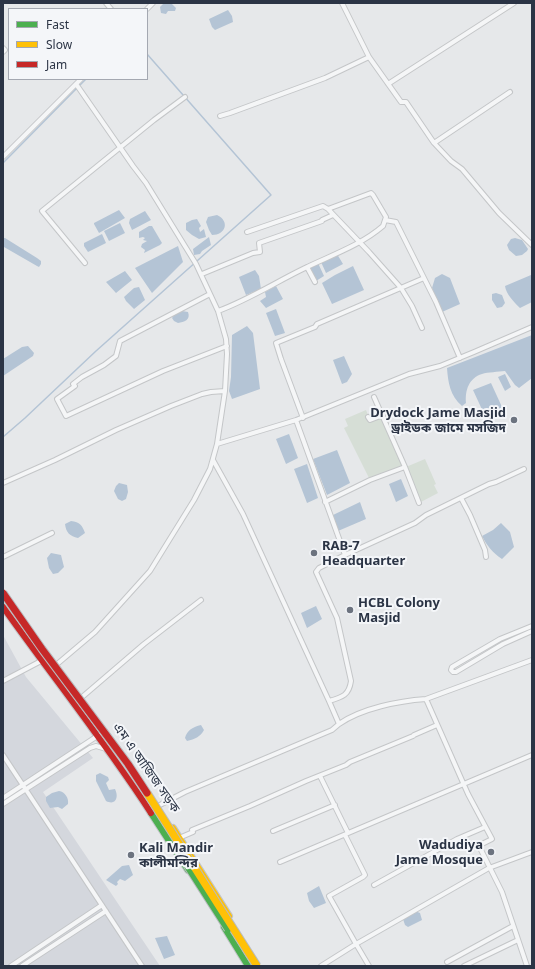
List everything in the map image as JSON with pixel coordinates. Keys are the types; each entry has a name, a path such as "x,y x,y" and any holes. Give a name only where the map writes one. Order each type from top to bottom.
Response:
{"main road":[{"name":"এম এ আজিজ সড়ক","path":"3,589 56,665 134,769 261,966"},
{"path":"3,593 42,649 128,764 257,966"},
{"path":"3,602 128,773 252,966"},
{"path":"3,607 109,752 148,809 248,966"}],"street":[{"path":"342,3 369,57 401,102 406,102 434,143 451,161 462,169 499,213 532,245"},
{"path":"388,84 514,3"},
{"path":"3,48 5,50 3,52"},
{"path":"220,116 325,78 369,57"},
{"path":"3,157 80,80"},
{"path":"56,665 95,632 150,571 194,500 210,469 217,444 225,391 227,346 218,311 202,274 146,183 76,84"},
{"path":"434,143 510,92"},
{"path":"85,263 42,211 185,97"},
{"path":"218,311 238,304 307,267 359,242 384,226 386,217 371,193 328,209"},
{"path":"247,232 323,206 328,209 401,288 412,306 422,328"},
{"path":"202,274 252,253 260,252 259,244 322,221 333,215"},
{"path":"385,220 396,222 436,302 460,358"},
{"path":"307,267 314,282"},
{"path":"303,418 276,343 315,327 316,324 346,310 424,278"},
{"path":"210,294 120,342 116,356 104,365 82,376 74,384 75,386 57,399 66,416 162,371 227,346"},
{"path":"217,444 303,418 409,374 440,366 532,327"},
{"path":"3,483 55,460 116,430 172,406 202,394 225,391"},
{"path":"374,397 420,503"},
{"path":"368,417 370,420 383,415"},
{"path":"296,420 344,555"},
{"path":"213,460 246,521 339,724"},
{"path":"325,502 370,480 405,467"},
{"path":"329,701 346,694 349,690 351,681 337,618 316,572 319,568 366,544 415,523 426,515 461,498 524,469"},
{"path":"461,498 486,552 486,557"},
{"path":"3,557 52,533"},
{"path":"82,698 144,644 201,600"},
{"path":"532,626 500,639 452,667 451,670 456,672 503,644 532,631"},
{"path":"158,806 185,792 332,730 351,717 384,705 426,699 532,660"},
{"path":"3,680 41,661"},
{"path":"426,699 463,783 492,840 480,844 479,846 502,892 527,966"},
{"path":"179,838 193,832 192,830 438,725"},
{"path":"3,798 105,730"},
{"path":"3,804 90,748 96,746 101,747 109,752"},
{"path":"3,755 142,966"},
{"path":"280,862 532,755"},
{"path":"320,776 335,805 365,875 329,896 369,966"},
{"path":"273,831 335,805"},
{"path":"374,885 457,839 485,827"},
{"path":"321,966 356,944 489,868 532,852"},
{"path":"11,966 102,905"},
{"path":"22,966 106,911"},
{"path":"447,962 513,926"},
{"path":"464,966 518,940"},
{"path":"26,957 29,962"}],"shaded area":[{"path":"366,410 370,420 383,415 406,467 425,459 436,484 434,485 438,493 419,503 405,467 370,480 344,428 348,426 345,419"},
{"path":"3,635 26,677 93,758 43,792 160,966 3,966"}],"water":[{"path":"164,3 171,3 176,8 175,11 168,11 166,14 161,13 160,7"},
{"path":"228,10 232,16 233,22 215,30 209,19"},
{"path":"119,210 125,218 99,233 94,223"},
{"path":"145,211 151,220 132,230 129,223 130,219"},
{"path":"217,215 224,221 225,227 221,233 212,235 206,222 208,217"},
{"path":"197,219 201,226 199,228 200,232 204,229 206,237 199,239 186,230 186,223"},
{"path":"120,223 125,233 109,241 104,231"},
{"path":"149,226 152,226 162,243 144,253 145,250 141,247 142,244 147,241 143,240 145,238 143,237 139,238 139,232"},
{"path":"102,234 106,243 88,252 84,246 84,243"},
{"path":"209,237 211,245 200,254 194,255 193,249"},
{"path":"3,238 41,261 39,267 4,247"},
{"path":"515,238 522,240 528,249 522,255 516,256 509,250 507,245 511,239"},
{"path":"178,246 183,262 152,293 135,268"},
{"path":"337,254 343,264 326,273 321,262"},
{"path":"318,263 324,276 316,281 308,268"},
{"path":"353,266 364,290 332,304 322,283"},
{"path":"255,270 259,276 261,289 246,295 239,277"},
{"path":"125,271 132,280 116,293 106,282"},
{"path":"442,274 450,278 460,304 442,312 432,288 435,278"},
{"path":"531,275 532,302 520,308 513,301 505,286"},
{"path":"276,286 283,299 266,308 260,301 266,297 265,292"},
{"path":"139,287 145,300 134,309 124,297 134,288"},
{"path":"496,293 502,295 505,303 502,307 497,308 492,300 492,294"},
{"path":"276,309 285,333 275,336 266,313"},
{"path":"182,311 188,312 188,319 178,323 174,321 172,318 175,314"},
{"path":"247,326 253,333 260,389 232,399 229,391 231,377 232,335"},
{"path":"532,335 532,378 519,388 505,371 482,374 474,378 469,385 466,394 466,403 462,406 458,402 450,388 447,368"},
{"path":"28,346 34,353 33,356 3,376 3,359 22,347"},
{"path":"344,356 352,374 347,382 342,384 333,360"},
{"path":"505,374 511,387 505,391 498,377"},
{"path":"491,383 502,407 491,417 485,416 473,390"},
{"path":"289,434 298,458 286,464 276,439"},
{"path":"337,450 350,483 327,495 313,459"},
{"path":"307,464 318,498 307,503 294,469"},
{"path":"401,479 408,496 396,502 389,484"},
{"path":"119,483 127,485 128,492 126,499 122,501 118,499 114,491"},
{"path":"360,502 366,519 338,531 333,515"},
{"path":"71,521 80,524 85,533 78,538 69,534 66,530 65,524"},
{"path":"501,523 510,532 514,547 502,559 490,549 482,536 493,530"},
{"path":"51,553 61,555 64,567 58,573 53,574 49,568 47,558"},
{"path":"316,606 322,619 307,628 301,613"},
{"path":"201,725 204,730 201,734 187,741 185,738 189,731"},
{"path":"100,773 108,777 109,780 106,783 109,790 115,789 117,798 114,802 106,801 96,781 96,775"},
{"path":"59,791 66,796 68,804 62,809 58,807 50,808 46,801 46,797"},
{"path":"129,865 133,875 125,881 120,879 116,886 106,880 122,866"},
{"path":"319,886 326,903 314,908 309,901 307,893"},
{"path":"415,911 420,913 422,920 408,927 405,925 403,919"},
{"path":"167,936 175,955 164,959 155,938"}],"waterway":[{"path":"3,437 96,351 271,195 148,55"},
{"path":"79,86 85,80"},
{"path":"3,163 77,88"}],"traffic: fast":[{"path":"151,813 188,870"},
{"path":"187,865 228,929"},
{"path":"224,927 248,966"}],"traffic: slow":[{"path":"147,793 257,966"},
{"path":"173,828 229,916"}],"traffic: jam":[{"path":"3,593 42,649 128,764 147,793"},
{"path":"3,607 97,735 151,813"}],"place":[{"name":"Drydock Jame Masjid ড্রাইডক জামে মসজিদ","path":"514,420"},
{"name":"RAB-7 Headquarter","path":"314,553"},
{"name":"HCBL Colony Masjid","path":"350,610"},
{"name":"Wadudiya Jame Mosque","path":"491,852"},
{"name":"Kali Mandir কালীমন্দির","path":"131,855"}]}
